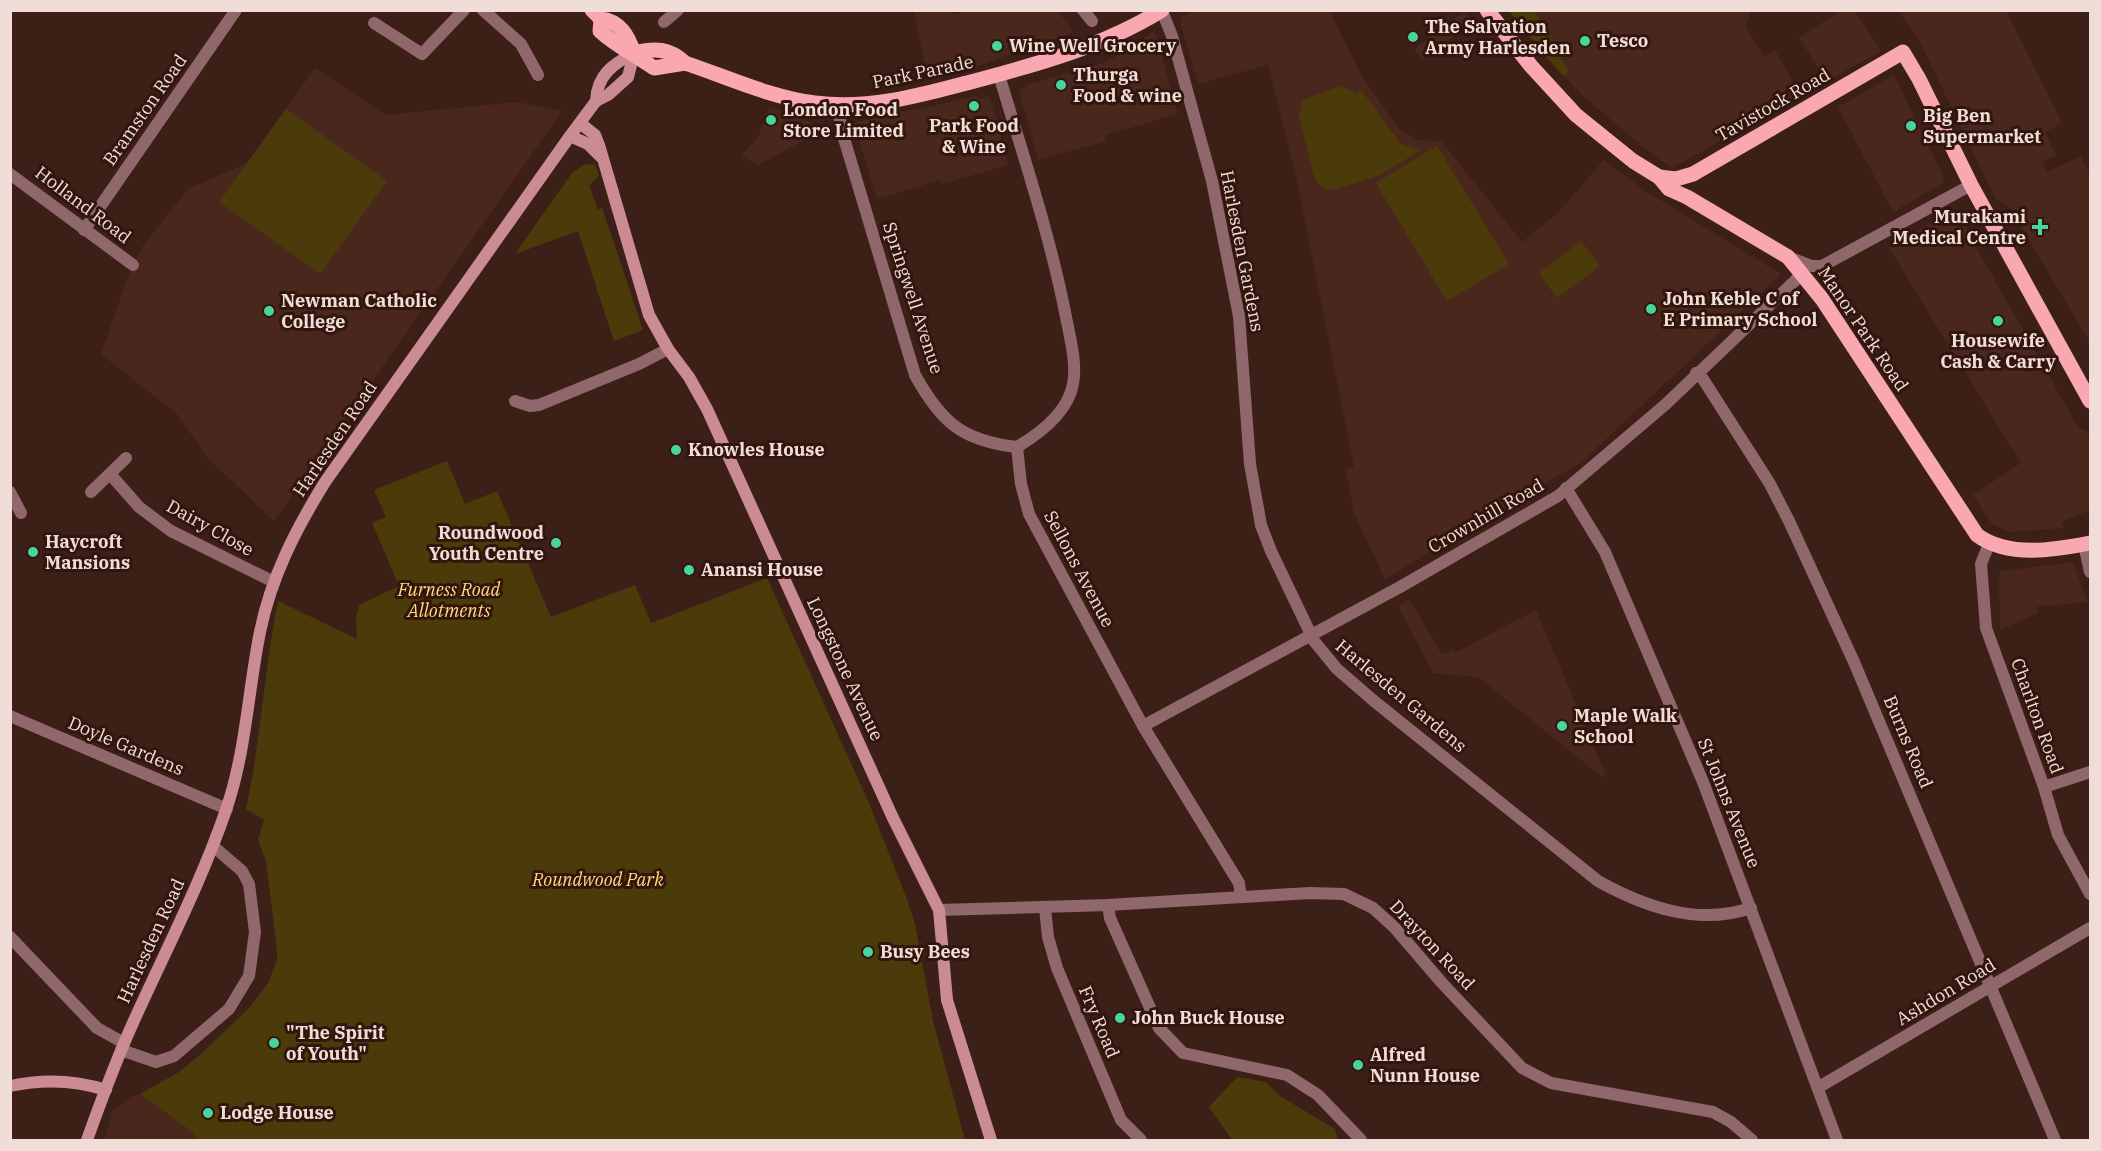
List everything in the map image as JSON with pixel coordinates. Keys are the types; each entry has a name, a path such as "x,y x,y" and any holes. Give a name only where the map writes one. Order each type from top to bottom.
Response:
{"main road":[{"name":"Manor Park Road","path":"1487,10 1531,66 1576,115 1633,161 1659,177 1669,189 1688,197 1788,257 1822,299 1977,535 1989,544"},
{"name":"Park Parade","path":"634,53 655,48 677,55 685,63 790,98 837,105 908,98 999,75 1099,44 1162,11"},
{"path":"596,15 600,31 608,39 634,53"},
{"name":"Tavistock Road","path":"1659,177 1676,179 1693,174 1903,52 1919,79 1971,185"},
{"name":"Park Parade","path":"634,53 654,68 685,63"},
{"path":"1688,197 1687,185 1693,174"},
{"path":"1971,185 2091,401"},
{"path":"1989,544 2017,550 2087,544"}],"street":[{"name":"Bramston Road","path":"84,230 236,10"},
{"path":"374,23 422,54 465,10"},
{"path":"483,10 521,44 538,75"},
{"path":"664,22 678,10"},
{"path":"1083,10 1092,21"},
{"name":"Harlesden Gardens","path":"1162,11 1172,36 1212,181 1239,316 1250,464 1261,525 1316,645 1337,669 1374,701 1598,881 1628,898 1680,913 1720,916 1751,908"},
{"name":"Harlesden Road","path":"597,100 597,87 613,64 634,53"},
{"name":"Harlesden Road","path":"87,1140 123,1046 170,949 227,809 241,760 260,631 274,582 297,528 325,482 570,136 597,100 608,95 628,77 634,53"},
{"path":"999,75 1057,278 1074,368 1073,386 1062,408 1036,436 1017,447"},
{"name":"Springwell Avenue","path":"837,105 842,133 915,375 928,398 949,424 970,437 992,445 1017,447"},
{"name":"Longstone Avenue","path":"580,123 595,135 649,315 707,409 893,818 939,910 947,1000 991,1140"},
{"path":"570,136 588,144 602,158"},
{"name":"Holland Road","path":"10,174 133,265"},
{"path":"1788,257 1812,266 1822,266 1971,185"},
{"name":"Crownhill Road","path":"1143,726 1416,578 1558,495 1666,404 1802,274"},
{"path":"515,401 530,406 538,405 639,364 668,349"},
{"name":"Burns Road","path":"1696,373 1703,379 1770,484 1789,521 1854,662 2055,1140"},
{"name":"Sellons Avenue","path":"1017,447 1021,484 1029,514 1143,726 1214,838 1239,883 1241,897"},
{"path":"91,492 126,458"},
{"name":"Dairy Close","path":"110,474 139,507 171,531 274,582"},
{"name":"St Johns Avenue","path":"1566,488 1605,552 1703,782 1837,1140"},
{"path":"10,492 21,513"},
{"name":"Charlton Road","path":"1989,544 1981,564 1986,628 2044,787 2058,835 2091,894"},
{"path":"2087,544 2091,572"},
{"name":"Doyle Gardens","path":"10,716 227,809"},
{"path":"2044,787 2091,772"},
{"path":"10,937 97,1028 123,1046 156,1062 174,1056 230,1009 249,976 255,932 249,884 242,871 213,846"},
{"name":"Drayton Road","path":"939,910 1045,908 1241,897 1344,894 1373,908 1394,927 1442,983 1522,1068 1551,1083 1713,1112 1731,1122 1752,1140"},
{"path":"1108,905 1110,918 1159,1028 1183,1053 1287,1075 1318,1095 1360,1140"},
{"name":"Fry Road","path":"1045,908 1048,937 1057,968 1120,1120 1141,1140"},
{"name":"Ashdon Road","path":"1819,1087 2091,928"},
{"path":"10,1086 30,1082 80,1083 106,1090"}],"shaded area":[{"path":"914,11 951,11 953,15 967,11 1057,11 1070,26 1072,33 969,69 928,79"},
{"path":"1193,11 1332,11 1332,16 1363,78 1398,128 1416,140 1441,141 1522,242 1558,213 1604,160 1644,190 1781,274 1583,461 1385,579 1354,513 1346,470 1354,467 1298,185 1268,65 1198,84 1180,21 1183,16"},
{"path":"1509,11 1751,11 1746,26 1750,34 1764,56 1775,50 1801,96 1672,168 1584,97 1546,58"},
{"path":"1840,11 1855,11 1881,51 1827,81 1799,38"},
{"path":"1899,11 2006,11 2062,123 2045,132 2056,155 2042,162 2047,172 2081,156 2090,176 2090,343 2010,207 1995,198 1919,40"},
{"path":"1465,12 1473,22 1422,59 1414,49"},
{"path":"1154,31 1178,114 1105,135 1106,141 1038,160 1019,91 1030,84 1105,62 1133,47"},
{"name":"Newman Catholic College","path":"315,68 386,115 517,102 562,111 274,521 207,457 177,414 101,354 127,279 142,247 188,189 247,163"},
{"path":"1894,75 1944,178 1943,183 1893,212 1838,107"},
{"path":"977,96 979,99 990,96 1008,165 942,184 940,180 877,199 854,123"},
{"path":"769,107 813,123 821,131 758,165 741,155 758,137"},
{"path":"1955,210 2079,429 2085,429 2090,440 2090,510 2061,522 2064,528 2009,532 1992,524 1973,495 2021,463 1889,248"},
{"path":"2073,562 2087,602 2036,607 2038,613 2000,630 1999,574 2002,571"},
{"name":"Maple Walk School","path":"1409,599 1442,655 1452,650 1455,653 1536,610 1606,775 1602,777 1478,677 1433,673 1398,606"},
{"path":"140,1094 191,1131 199,1140 104,1140 113,1111 131,1097"}],"green space":[{"path":"1509,11 1535,11 1569,72 1563,76"},
{"path":"1342,86 1357,94 1361,90 1401,144 1421,150 1378,176 1332,190 1324,189 1316,182 1299,116 1303,100"},
{"path":"286,109 387,181 320,274 219,202"},
{"path":"1437,146 1509,264 1447,301 1376,183"},
{"path":"585,164 595,165 599,175 589,186 598,210 602,208 643,330 614,341 578,231 515,254 572,173"},
{"path":"1581,241 1600,266 1557,298 1539,273"},
{"name":"Roundwood Park","path":"447,461 465,504 497,491 551,617 635,585 651,623 767,578 868,801 907,899 915,924 933,1021 965,1140 199,1140 191,1131 140,1094 179,1072 250,1007 268,983 277,960 266,861 258,840 264,820 246,809 278,601 357,639 356,618 359,605 399,586 372,523 386,517 374,490"},
{"path":"1237,1077 1266,1082 1280,1096 1335,1129 1338,1140 1232,1140 1209,1107"}],"place":[{"name":"The Salvation Army Harlesden","path":"1413,37"},
{"name":"Tesco","path":"1585,41"},
{"name":"Wine Well Grocery","path":"997,46"},
{"name":"Thurga Food & wine","path":"1061,85"},
{"name":"Park Food & Wine","path":"974,106"},
{"name":"London Food Store Limited","path":"771,120"},
{"name":"Big Ben Supermarket","path":"1911,126"},
{"name":"Murakami Medical Centre","path":"2040,227"},
{"name":"John Keble C of E Primary School","path":"1651,309"},
{"name":"Newman Catholic College","path":"269,311"},
{"name":"Housewife Cash & Carry","path":"1998,321"},
{"name":"Knowles House","path":"676,450"},
{"name":"Roundwood Youth Centre","path":"556,543"},
{"name":"Haycroft Mansions","path":"33,552"},
{"name":"Anansi House","path":"689,570"},
{"name":"Maple Walk School","path":"1562,726"},
{"name":"Busy Bees","path":"868,952"},
{"name":"John Buck House","path":"1120,1018"},
{"name":"\"The Spirit of Youth\"","path":"274,1043"},
{"name":"Alfred Nunn House","path":"1358,1065"},
{"name":"Lodge House","path":"208,1113"}],"park label":[{"name":"Furness Road Allotments","path":"449,600"}]}
